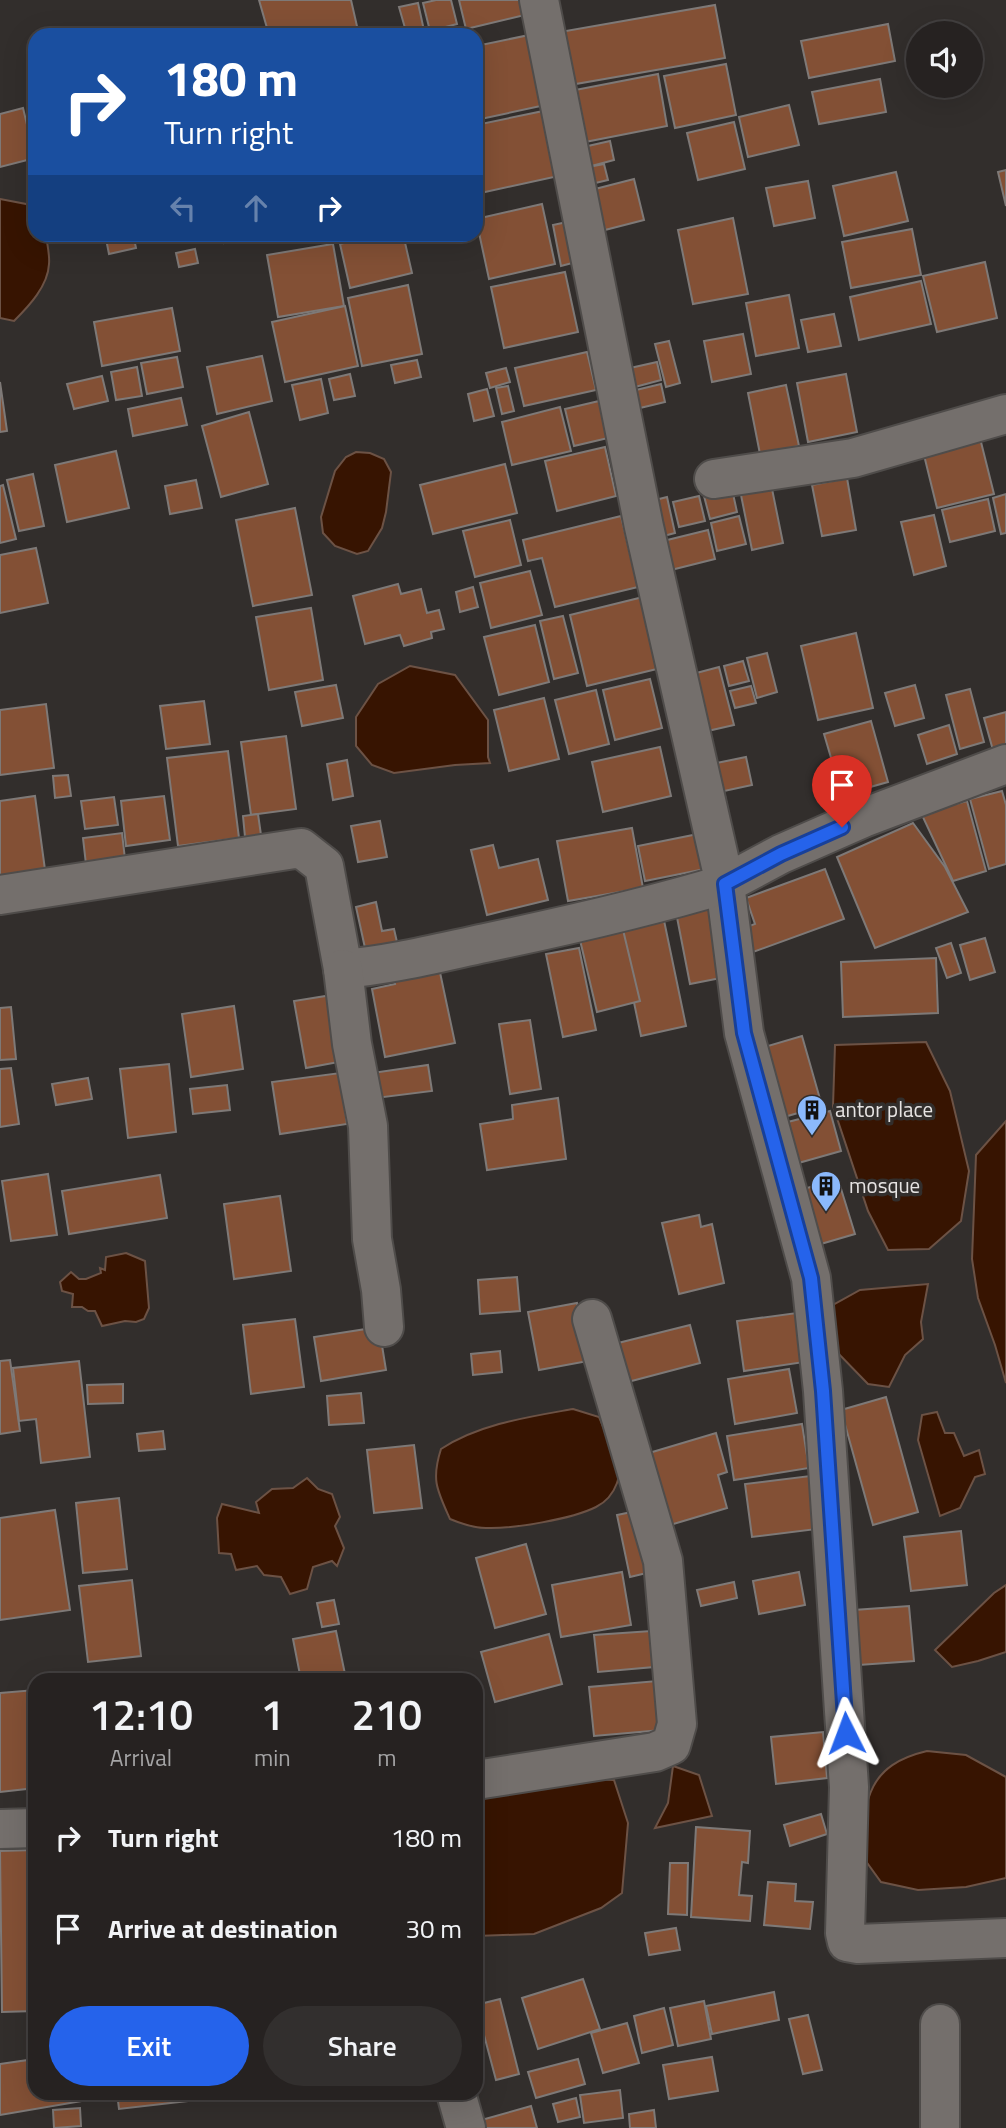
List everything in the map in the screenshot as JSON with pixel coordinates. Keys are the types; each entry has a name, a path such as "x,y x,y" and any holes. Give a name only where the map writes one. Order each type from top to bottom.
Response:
{"street":[{"path":"539,0 644,527 725,884 744,1033 811,1278 824,1404 849,1787 845,1933 847,1942 858,1944 1006,1938"},
{"path":"714,479 853,457 1006,414"},
{"path":"343,969 376,966 555,928 659,904 725,884 781,854 863,818 1006,765"},
{"path":"0,895 301,848 324,866 368,1126 372,1239 384,1327"},
{"path":"483,1779 656,1752 671,1745 677,1724 663,1561 592,1319"},
{"path":"0,1829 28,1828"},
{"path":"940,2024 940,2128"},
{"path":"458,2100 466,2128"}],"shaded area":[{"path":"0,199 28,206 28,242 47,242 49,261 45,280 31,302 14,321 0,318"},
{"path":"356,452 370,453 384,459 391,472 382,528 368,551 357,554 335,546 323,533 321,517 335,471 346,457"},
{"path":"410,666 455,675 488,720 490,763 394,773 372,765 356,746 356,717 378,684"},
{"path":"926,1042 950,1091 969,1171 961,1221 929,1249 888,1250 868,1211 833,1106 835,1045"},
{"path":"1006,1121 1006,1383 978,1298 972,1259 976,1155"},
{"path":"126,1253 145,1261 149,1308 144,1319 102,1326 95,1311 72,1307 73,1294 62,1291 60,1282 71,1272 79,1279 101,1273 100,1268 105,1270 106,1257"},
{"path":"928,1284 921,1322 923,1339 905,1355 889,1387 868,1384 832,1347 815,1315 860,1290"},
{"path":"573,1409 599,1417 612,1450 618,1477 606,1500 596,1507 572,1515 511,1527 477,1527 450,1519 437,1485 436,1469 441,1449 488,1427"},
{"path":"937,1412 945,1433 954,1433 964,1456 979,1450 985,1474 975,1477 960,1508 940,1516 918,1440 922,1415"},
{"path":"307,1478 318,1489 332,1494 340,1517 335,1526 344,1548 337,1566 332,1561 313,1567 307,1589 290,1594 281,1577 264,1575 257,1566 236,1570 231,1554 219,1553 217,1518 222,1504 259,1513 256,1502 272,1489 293,1488"},
{"path":"1006,1585 1006,1652 952,1667 935,1650 994,1593"},
{"path":"927,1751 966,1755 1006,1777 1006,1878 966,1887 918,1890 881,1882 860,1853 864,1816 873,1787 892,1765"},
{"path":"673,1766 699,1775 712,1816 655,1828 668,1803"},
{"path":"539,1777 614,1780 628,1823 622,1893 601,1908 534,1934 483,1936 483,1790"}],"building":[{"path":"259,0 351,0 357,28 267,28"},
{"path":"451,0 457,24 429,28 423,3"},
{"path":"459,0 526,0 529,14 466,28"},
{"path":"418,3 423,28 405,28 399,7"},
{"path":"715,5 725,58 570,85 560,32"},
{"path":"888,24 895,61 809,78 801,41"},
{"path":"534,34 550,104 483,118 483,45"},
{"path":"726,64 736,115 675,128 664,76"},
{"path":"658,74 667,126 580,143 570,91"},
{"path":"880,79 886,112 819,124 812,92"},
{"path":"789,105 799,145 748,157 739,117"},
{"path":"23,108 28,129 28,160 0,167 0,114"},
{"path":"548,110 563,175 483,192 483,124"},
{"path":"734,122 745,169 698,180 687,133"},
{"path":"610,141 614,160 584,168 579,148"},
{"path":"604,164 608,180 587,185 583,168"},
{"path":"1006,170 1006,206 998,172"},
{"path":"896,172 908,221 844,236 833,186"},
{"path":"634,179 644,220 605,230 595,189"},
{"path":"808,181 815,218 774,226 766,188"},
{"path":"542,204 555,264 489,279 481,242 483,217"},
{"path":"733,218 748,294 693,304 678,230"},
{"path":"567,222 576,262 561,266 553,225"},
{"path":"912,229 921,275 851,288 842,242"},
{"path":"107,242 135,242 136,248 109,254"},
{"path":"405,242 412,273 350,288 340,244"},
{"path":"333,244 344,306 278,317 267,255"},
{"path":"195,249 198,263 179,267 176,253"},
{"path":"985,262 997,318 937,332 923,276"},
{"path":"565,272 578,332 504,348 491,287"},
{"path":"921,281 931,324 859,340 850,297"},
{"path":"408,285 422,354 362,366 348,298"},
{"path":"789,295 799,348 756,356 746,303"},
{"path":"345,306 358,366 285,382 272,322"},
{"path":"172,308 180,351 102,366 94,322"},
{"path":"834,314 841,346 808,352 801,320"},
{"path":"743,334 751,374 712,382 704,341"},
{"path":"669,341 680,383 666,387 655,344"},
{"path":"587,352 596,390 524,406 515,368"},
{"path":"262,356 272,401 217,414 207,367"},
{"path":"177,357 183,387 147,394 141,363"},
{"path":"417,360 421,377 395,383 391,365"},
{"path":"657,362 661,380 635,387 630,368"},
{"path":"137,367 142,396 116,400 111,372"},
{"path":"506,368 510,382 490,388 486,373"},
{"path":"350,374 355,396 334,400 329,379"},
{"path":"846,374 857,432 808,442 797,383"},
{"path":"102,376 108,401 74,409 67,384"},
{"path":"321,379 328,413 300,420 292,385"},
{"path":"0,382 7,431 0,432"},
{"path":"661,384 665,402 640,408 636,390"},
{"path":"786,385 799,446 760,454 748,393"},
{"path":"508,386 514,411 502,414 496,388"},
{"path":"487,389 494,416 474,421 468,394"},
{"path":"181,398 187,425 133,436 128,409"},
{"path":"599,401 608,438 574,446 565,409"},
{"path":"560,407 571,451 512,465 502,422"},
{"path":"249,412 268,484 221,497 202,426"},
{"path":"980,438 994,494 937,508 923,451"},
{"path":"605,447 616,496 557,511 545,461"},
{"path":"116,451 129,508 67,522 55,465"},
{"path":"505,464 517,513 433,534 420,485"},
{"path":"33,474 44,526 19,531 7,480"},
{"path":"847,478 856,530 822,536 812,485"},
{"path":"770,479 783,543 752,550 739,485"},
{"path":"196,480 202,508 170,514 165,486"},
{"path":"3,485 16,539 0,543 0,486"},
{"path":"732,489 737,512 710,519 704,496"},
{"path":"1006,494 1006,533 1001,534 993,498"},
{"path":"699,496 705,521 679,527 673,502"},
{"path":"667,497 675,533 652,539 643,503"},
{"path":"988,499 995,531 950,542 942,510"},
{"path":"295,508 312,595 253,606 236,520"},
{"path":"934,515 946,566 914,575 901,522"},
{"path":"621,516 638,587 555,607 542,558 528,561 523,540"},
{"path":"739,516 746,544 717,551 711,523"},
{"path":"510,520 521,565 475,577 463,531"},
{"path":"708,530 715,559 663,572 655,543"},
{"path":"36,548 48,603 0,613 0,555"},
{"path":"530,571 542,615 491,628 480,583"},
{"path":"398,584 401,594 421,589 427,613 439,610 444,629 431,632 432,638 404,646 400,635 365,644 353,596"},
{"path":"473,587 478,607 460,612 456,592"},
{"path":"643,597 661,668 587,686 570,615"},
{"path":"311,608 323,680 269,690 256,617"},
{"path":"563,616 578,673 554,679 540,621"},
{"path":"535,625 549,682 499,695 484,637"},
{"path":"856,633 873,708 818,720 801,646"},
{"path":"767,653 777,692 757,698 747,658"},
{"path":"743,661 749,681 729,686 724,666"},
{"path":"719,667 734,725 699,733 685,676"},
{"path":"650,679 662,728 615,740 603,690"},
{"path":"336,685 343,718 302,726 295,692"},
{"path":"915,685 924,718 895,726 885,693"},
{"path":"751,686 756,703 735,708 730,691"},
{"path":"970,689 984,742 960,749 946,695"},
{"path":"596,690 609,744 569,754 555,700"},
{"path":"544,698 559,759 509,771 494,710"},
{"path":"204,701 210,744 166,749 160,706"},
{"path":"46,704 54,768 0,775 0,710"},
{"path":"1006,712 1006,758 996,761 984,718"},
{"path":"871,721 888,782 842,795 824,734"},
{"path":"949,725 957,754 927,764 918,735"},
{"path":"286,736 296,809 251,815 241,742"},
{"path":"660,747 671,796 603,812 592,762"},
{"path":"228,751 239,838 178,846 167,758"},
{"path":"746,757 752,785 724,791 732,829 702,766"},
{"path":"347,760 353,796 333,800 327,764"},
{"path":"68,775 71,796 55,798 53,776"},
{"path":"1002,791 1006,805 1006,864 989,869 970,799"},
{"path":"35,796 46,877 0,884 0,801"},
{"path":"164,796 170,840 126,846 121,801"},
{"path":"114,797 118,825 85,829 81,801"},
{"path":"967,801 986,871 953,881 921,813"},
{"path":"258,814 261,835 245,837 243,816"},
{"path":"380,821 387,857 358,862 351,826"},
{"path":"913,823 945,867 968,912 875,948 837,857"},
{"path":"632,828 643,888 568,901 557,841"},
{"path":"708,832 715,867 645,881 638,846"},
{"path":"122,833 126,868 87,873 83,838"},
{"path":"493,845 499,868 538,859 548,900 487,915 471,850"},
{"path":"825,869 844,919 753,952 744,928 755,924 746,898"},
{"path":"716,894 731,976 690,984 674,902"},
{"path":"376,902 382,931 394,929 399,951 367,957 356,907"},
{"path":"661,906 686,1026 641,1036 616,916"},
{"path":"619,913 640,1001 597,1012 576,923"},
{"path":"985,938 995,972 970,980 960,945"},
{"path":"951,943 961,973 947,978 936,948"},
{"path":"579,948 596,1030 563,1037 546,954"},
{"path":"936,958 938,1013 843,1017 841,962"},
{"path":"438,963 455,1043 385,1057 372,989 395,984 392,972"},
{"path":"332,995 344,1061 306,1068 294,1001"},
{"path":"234,1006 243,1069 191,1077 182,1014"},
{"path":"11,1007 16,1059 0,1060 0,1008"},
{"path":"530,1020 541,1089 510,1094 499,1024"},
{"path":"802,1036 822,1106 774,1120 754,1050"},
{"path":"169,1064 176,1132 128,1138 120,1069"},
{"path":"428,1065 432,1091 376,1098 372,1073"},
{"path":"11,1068 19,1124 0,1127 0,1069"},
{"path":"340,1073 347,1124 280,1134 272,1082"},
{"path":"88,1078 92,1099 56,1105 52,1084"},
{"path":"227,1085 230,1110 193,1114 190,1089"},
{"path":"558,1098 566,1159 487,1170 480,1124 513,1119 512,1105"},
{"name":"antor place","path":"830,1111 841,1151 795,1164 784,1123"},
{"path":"48,1174 57,1235 11,1241 2,1181"},
{"path":"160,1175 167,1218 69,1234 62,1191"},
{"name":"mosque","path":"838,1179 855,1234 814,1246 797,1191"},
{"path":"280,1196 291,1271 234,1279 224,1204"},
{"path":"699,1215 701,1227 712,1224 724,1283 679,1294 662,1223"},
{"path":"517,1277 520,1311 480,1314 478,1280"},
{"path":"577,1303 588,1361 539,1370 528,1312"},
{"path":"804,1312 811,1361 744,1371 737,1321"},
{"path":"295,1319 304,1387 251,1394 243,1325"},
{"path":"690,1325 700,1363 624,1383 614,1344"},
{"path":"379,1327 386,1370 321,1381 314,1337"},
{"path":"500,1351 502,1372 473,1375 471,1354"},
{"path":"10,1360 20,1431 0,1434 0,1361"},
{"path":"79,1361 90,1457 41,1463 36,1419 19,1421 13,1368"},
{"path":"789,1369 797,1413 735,1424 728,1379"},
{"path":"123,1384 123,1403 88,1404 87,1385"},
{"path":"361,1393 364,1423 329,1425 327,1396"},
{"path":"886,1397 918,1512 873,1525 841,1410"},
{"path":"802,1424 809,1468 734,1480 727,1436"},
{"path":"163,1431 165,1449 139,1451 137,1434"},
{"path":"716,1433 727,1472 718,1475 727,1508 660,1528 639,1456"},
{"path":"414,1445 422,1508 374,1513 367,1450"},
{"path":"810,1476 817,1529 752,1537 745,1484"},
{"path":"119,1498 127,1569 83,1573 76,1503"},
{"path":"55,1510 70,1610 0,1620 0,1518"},
{"path":"641,1510 655,1571 630,1577 617,1515"},
{"path":"961,1531 967,1585 911,1591 904,1537"},
{"path":"526,1544 546,1614 495,1628 476,1558"},
{"path":"622,1572 631,1625 561,1637 552,1585"},
{"path":"799,1572 805,1605 759,1614 753,1581"},
{"path":"132,1580 141,1656 88,1662 79,1586"},
{"path":"734,1582 737,1598 701,1606 697,1590"},
{"path":"334,1600 339,1624 322,1627 317,1603"},
{"path":"909,1606 914,1661 845,1666 840,1611"},
{"path":"336,1631 345,1673 300,1673 293,1639"},
{"path":"651,1631 654,1667 598,1672 594,1635"},
{"path":"549,1634 562,1684 495,1702 481,1652"},
{"path":"657,1681 662,1730 594,1736 589,1687"},
{"path":"28,1691 28,1789 0,1792 0,1693"},
{"path":"823,1732 827,1778 776,1784 771,1737"},
{"path":"821,1814 827,1834 790,1846 784,1825"},
{"path":"696,1827 750,1831 748,1863 742,1862 739,1895 752,1896 750,1921 691,1917"},
{"path":"28,1850 28,2011 2,2012 0,1851"},
{"path":"670,1863 688,1863 687,1915 668,1914"},
{"path":"768,1882 796,1884 795,1901 813,1902 810,1929 764,1925"},
{"path":"676,1928 680,1950 649,1955 645,1933"},
{"path":"583,1979 600,2029 538,2049 522,1998"},
{"path":"774,1992 779,2020 712,2034 706,2006"},
{"path":"500,1999 519,2074 496,2080 483,2031 483,2003"},
{"path":"704,2001 711,2039 678,2046 670,2008"},
{"path":"664,2008 673,2045 642,2053 634,2016"},
{"path":"808,2015 822,2070 803,2074 789,2019"},
{"path":"627,2023 639,2063 603,2073 591,2033"},
{"path":"712,2057 718,2091 669,2099 663,2065"},
{"path":"578,2059 585,2084 536,2098 528,2072"},
{"path":"28,2060 28,2100 88,2100 0,2115 0,2064"},
{"path":"620,2090 623,2118 584,2123 580,2095"},
{"path":"576,2098 580,2117 558,2122 553,2104"},
{"path":"118,2100 197,2100 119,2109"},
{"path":"531,2106 537,2128 480,2128 478,2121"},
{"path":"80,2108 81,2126 54,2128 53,2110"},
{"path":"654,2110 656,2128 630,2128 629,2114"}],"place":[{"name":"antor place","path":"812,1137"},
{"name":"mosque","path":"826,1213"}],"route":[{"path":"842,827 781,854 725,884 744,1033 811,1278 837,1573 846,1733"}]}
